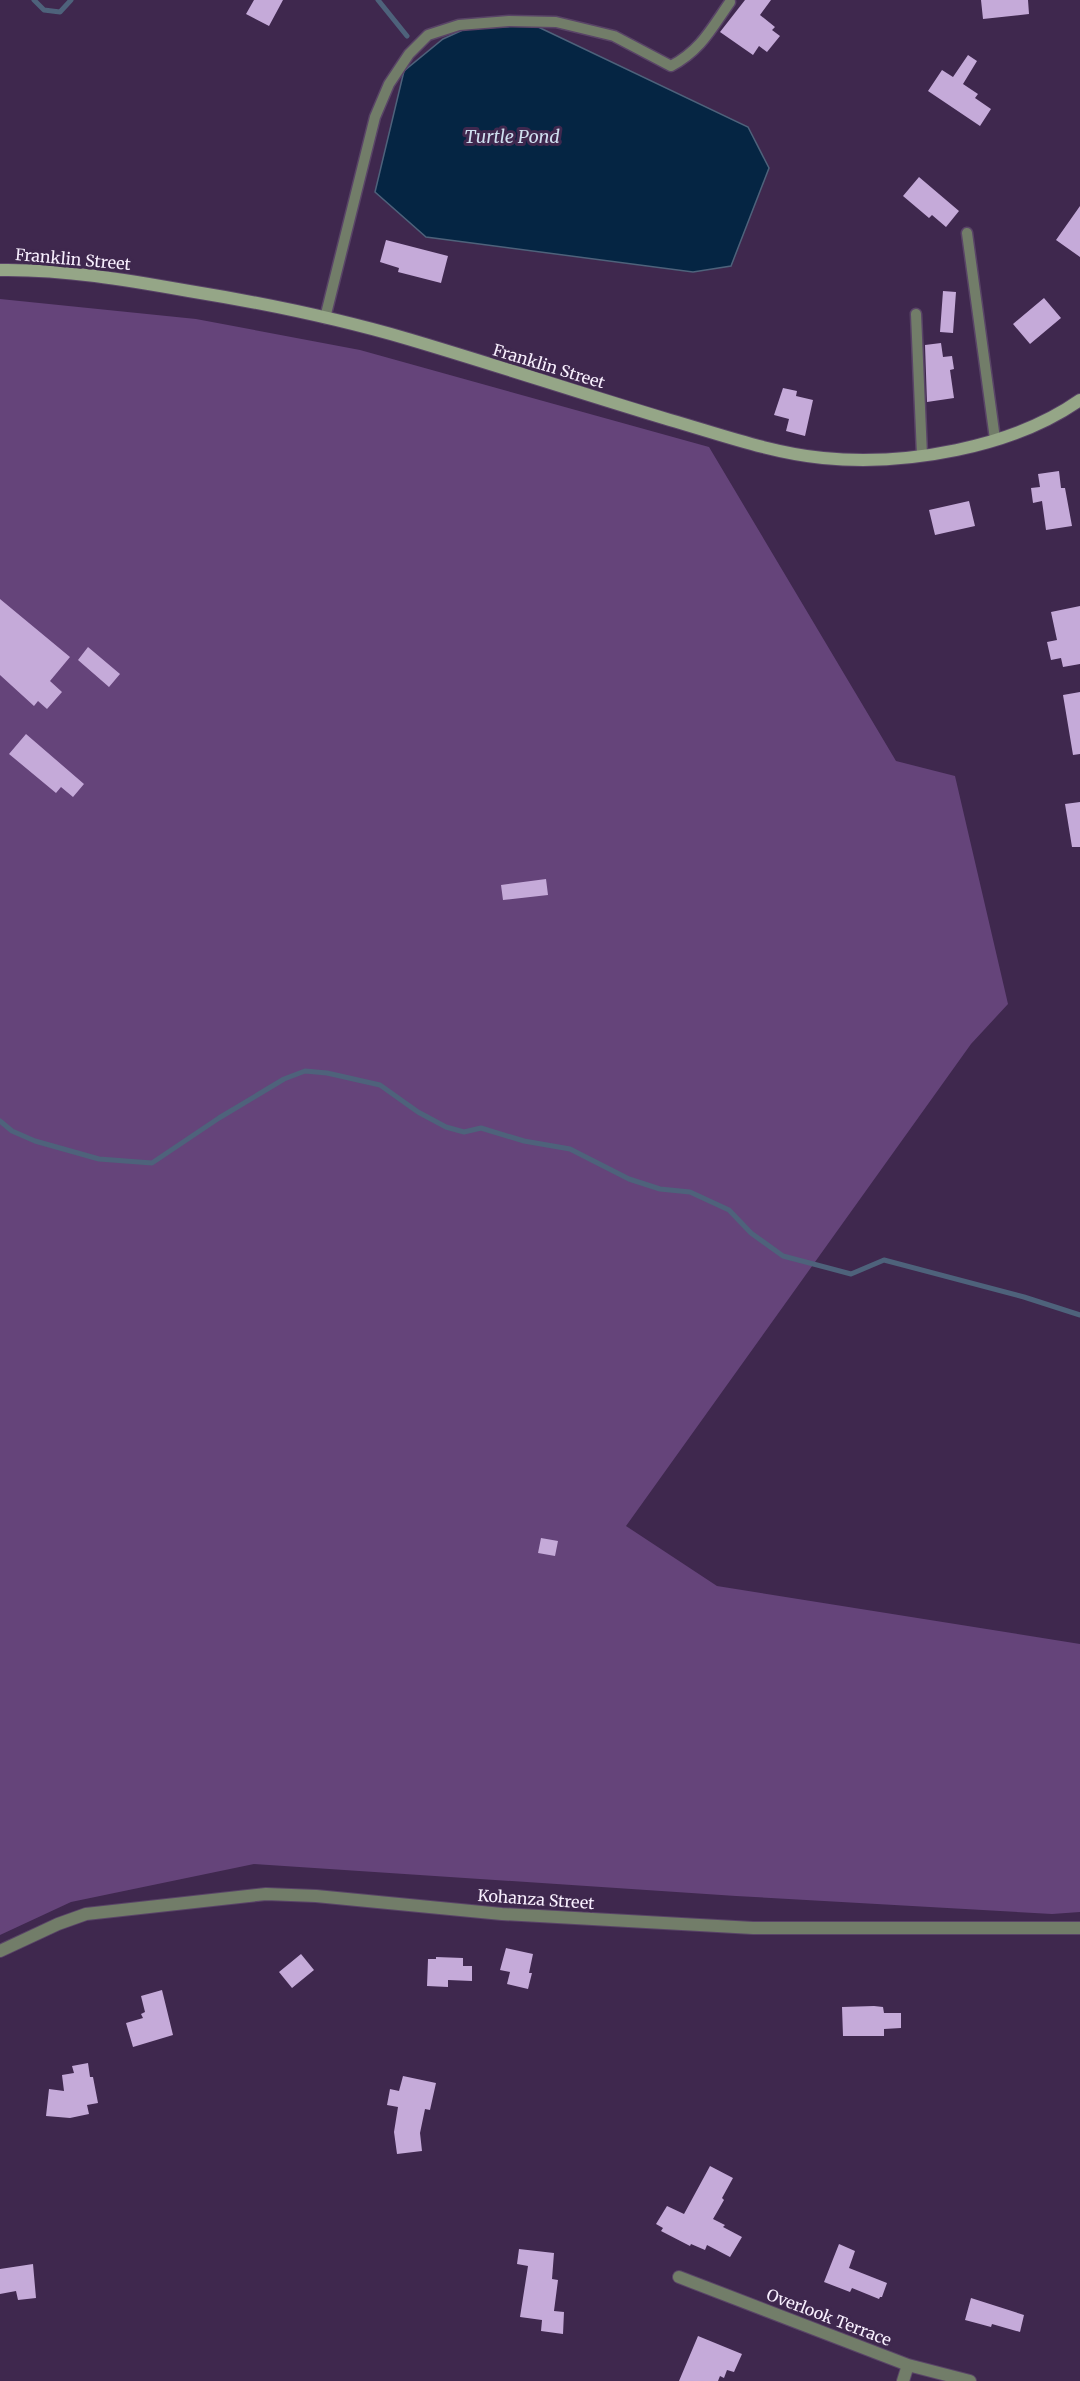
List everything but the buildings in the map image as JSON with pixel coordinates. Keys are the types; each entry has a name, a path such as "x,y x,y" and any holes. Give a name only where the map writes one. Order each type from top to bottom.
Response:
{"main road":[{"name":"Franklin Street","path":"0,270 72,273 134,281 240,299 325,318 405,339 676,421 777,449 824,458 873,460 922,455 995,440 1042,423 1080,400"}],"street":[{"name":"Kohanza Street","path":"0,1951 58,1924 86,1914 266,1894 316,1896 502,1914 763,1929 1080,1928"},
{"name":"Overlook Terrace","path":"679,2277 908,2364 970,2381"},
{"path":"903,2381 908,2364"}],"lane":[{"path":"325,318 375,117 389,84 409,54 428,35 459,25 509,21 556,22 614,36 671,66 689,56 703,41 730,2"},
{"path":"967,233 995,440"},
{"path":"916,314 922,455"}],"shaded area":[{"path":"0,299 196,319 360,350 709,447 896,761 955,776 1008,1004 971,1044 626,1526 717,1586 1080,1644 1080,1912 1052,1914 736,1896 254,1864 71,1902 0,1935"}],"water":[{"name":"Turtle Pond","path":"534,25 748,127 769,168 731,266 693,272 426,237 375,192 404,71 443,39 465,29"}],"waterway":[{"path":"34,0 44,10 60,12 71,0"},
{"path":"378,0 407,36"},
{"path":"0,1121 12,1131 35,1141 99,1159 152,1163 219,1118 284,1079 305,1071 327,1073 380,1085 418,1112 446,1127 464,1132 481,1128 524,1141 570,1149 629,1179 660,1189 690,1192 729,1210 751,1233 783,1256 851,1274 884,1260 1024,1297 1080,1315"}]}
